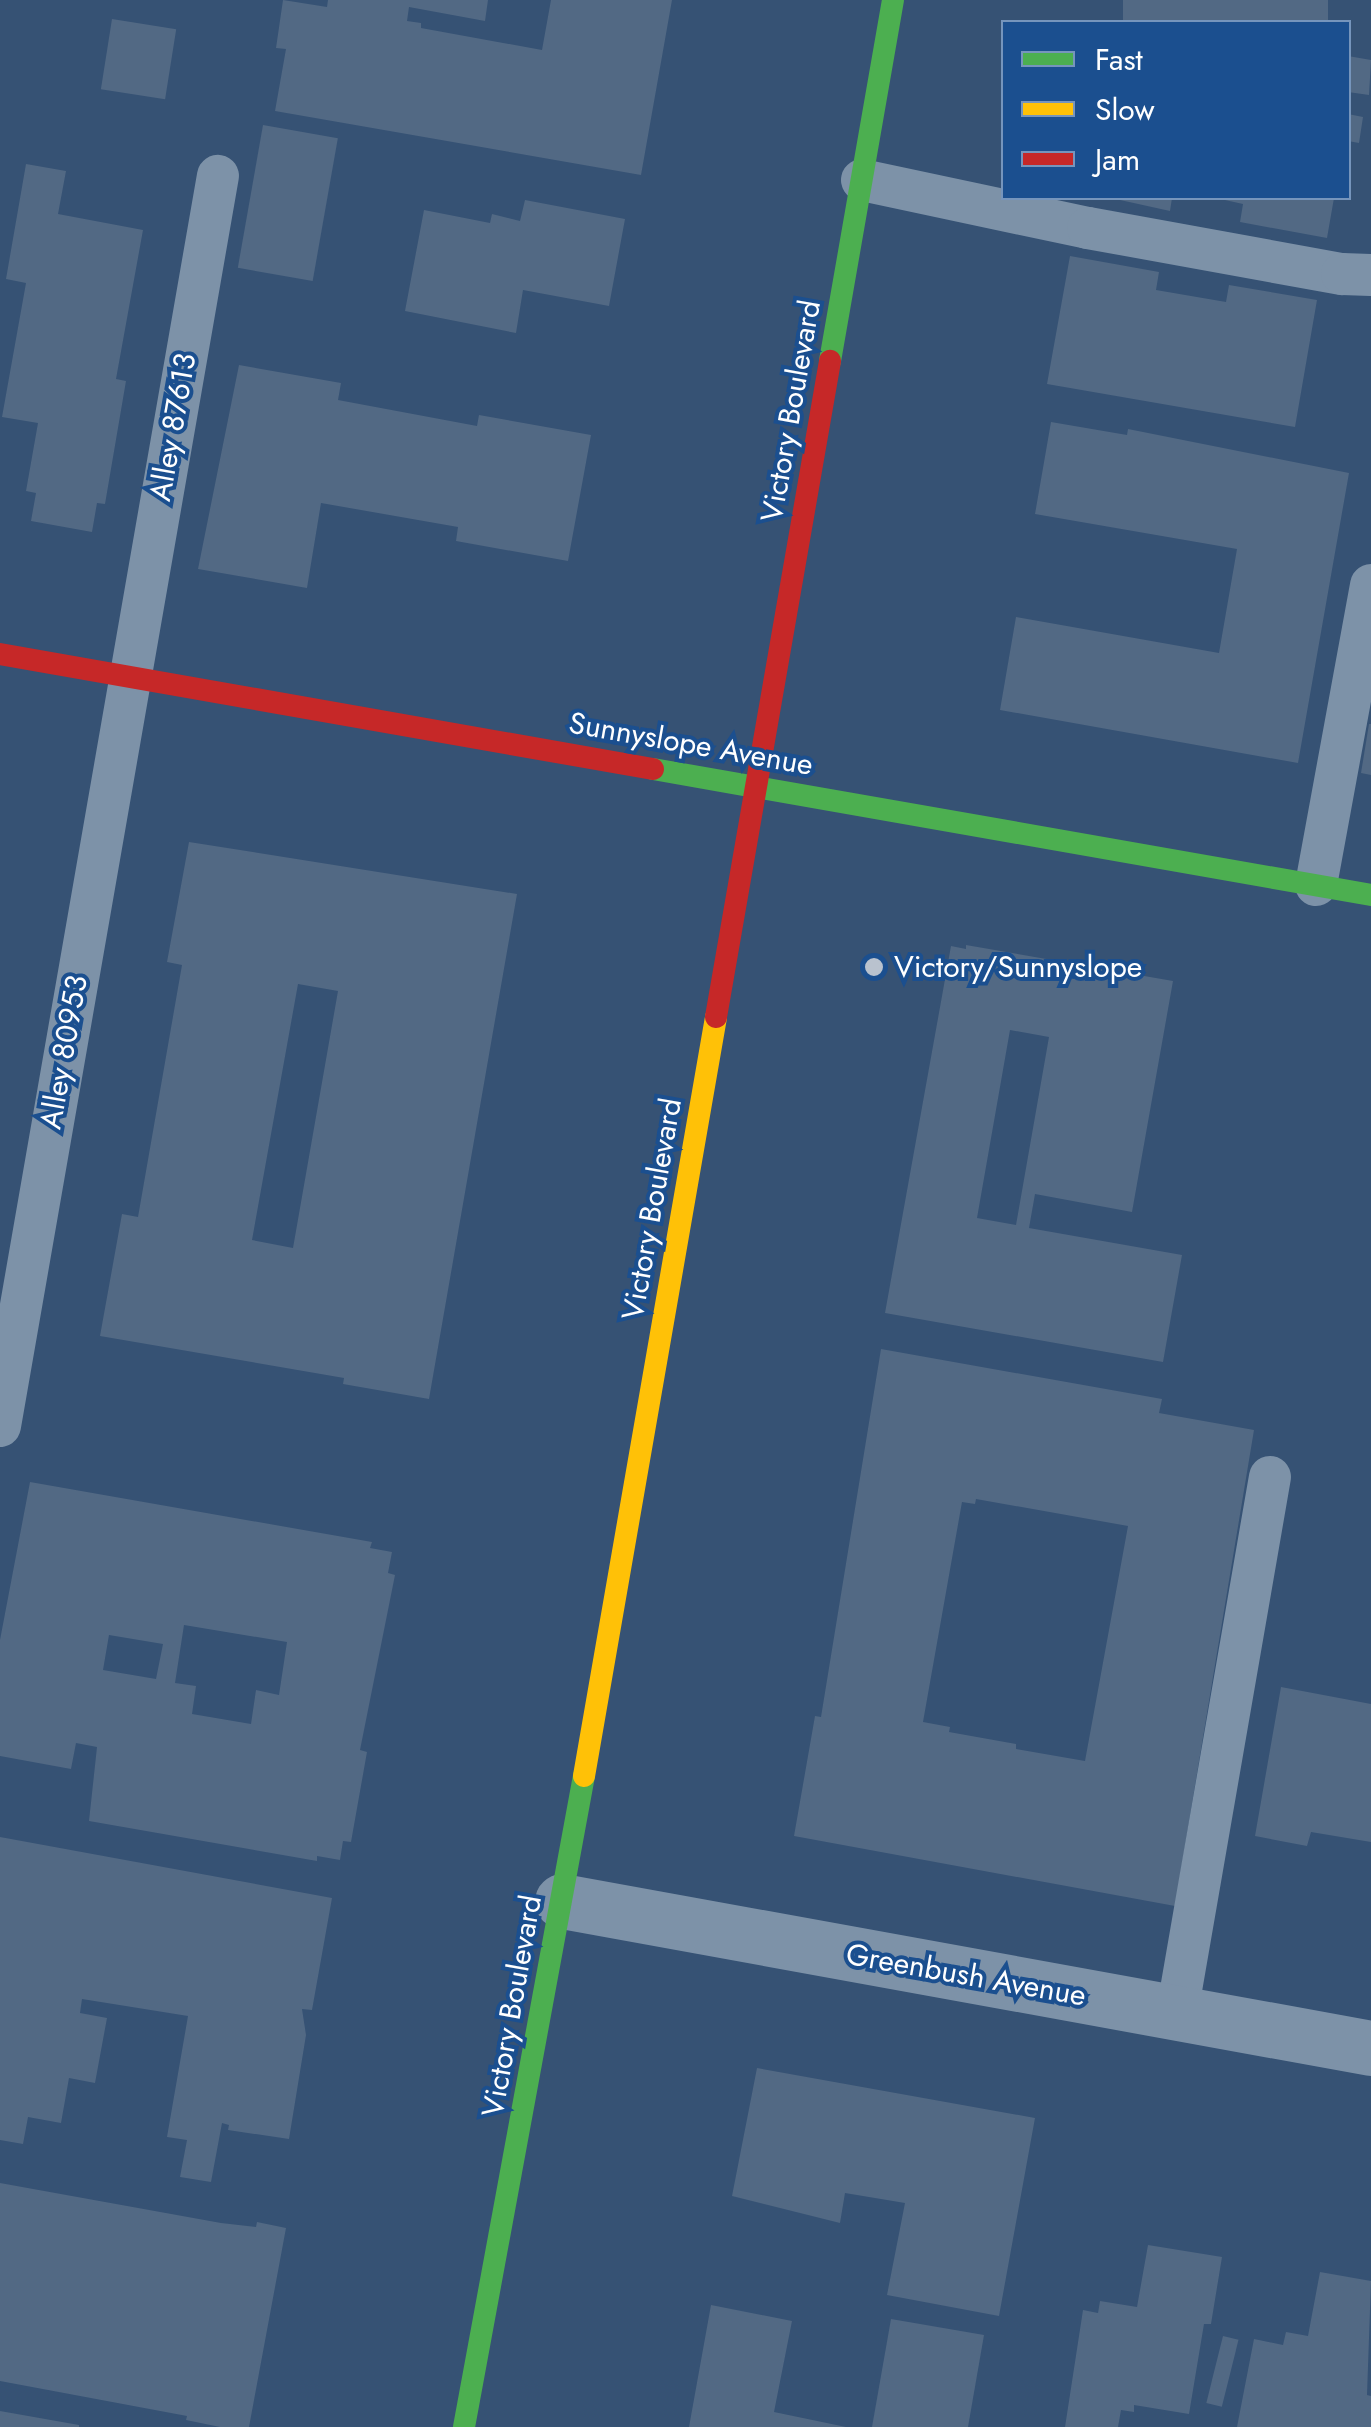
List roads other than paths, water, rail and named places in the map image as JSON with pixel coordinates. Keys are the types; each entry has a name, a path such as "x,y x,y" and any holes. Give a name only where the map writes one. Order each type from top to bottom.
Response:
{"main road":[{"name":"Victory Boulevard","path":"464,2427 562,1901 892,0"},
{"name":"Sunnyslope Avenue","path":"0,654 1371,895"}],"street":[{"name":"Greenbush Avenue","path":"562,1901 1371,2048"}],"lane":[{"name":"Alley 87613","path":"128,678 218,176"},
{"path":"862,180 1088,228 1342,274 1371,275"},
{"path":"1316,885 1371,585"},
{"name":"Alley 80953","path":"0,1426 128,678"},
{"path":"1176,2012 1270,1478"}],"place":[{"name":"Victory/Sunnyslope","path":"874,967"}]}
